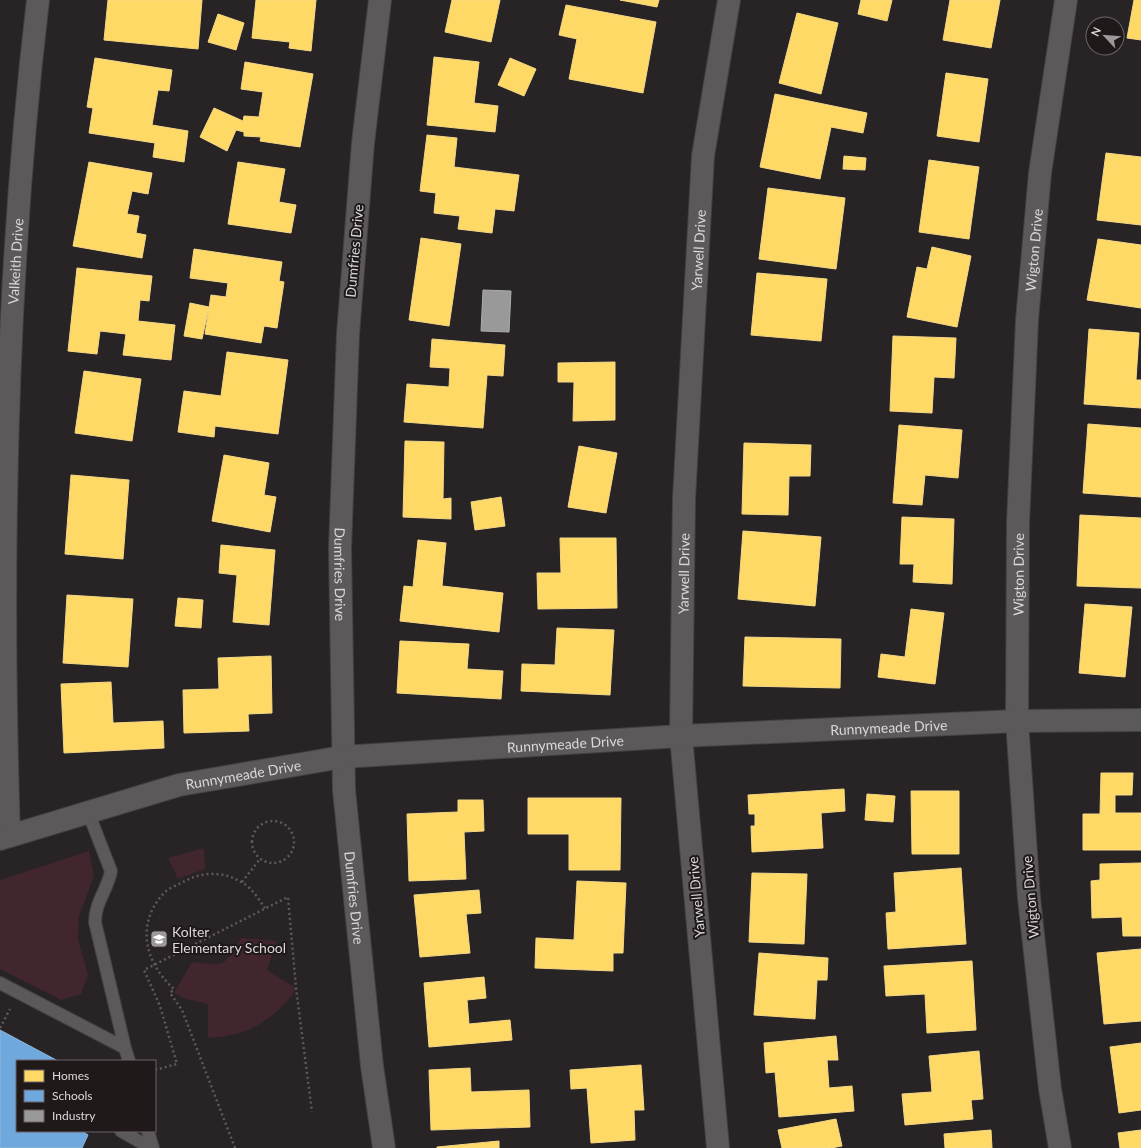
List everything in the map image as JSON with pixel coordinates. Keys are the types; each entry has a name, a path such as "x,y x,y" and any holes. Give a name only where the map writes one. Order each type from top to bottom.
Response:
{"street":[{"name":"Valkeith Drive","path":"5,837 4,677 6,443 15,251 26,103 38,0"},
{"name":"Dumfries Drive","path":"380,0 363,143 348,334 340,548 342,756 345,798 372,1066 384,1148"},
{"name":"Yarwell Drive","path":"718,1148 681,736 684,499 703,156 729,0"},
{"name":"Wigton Drive","path":"1060,1148 1050,1090 1029,898 1017,721 1018,523 1028,320 1040,173 1066,0"},
{"name":"Runnymeade Drive","path":"5,837 179,785 342,756 681,736 1017,721 1141,720"}],"lane":[{"path":"88,812 111,871 110,880 101,895 97,907 95,922 129,1060"},
{"path":"0,983 125,1048"},
{"path":"123,1132 152,1148"},
{"path":"148,1132 152,1148"}],"path":[{"path":"270,820 283,823 292,834 293,847 290,853 280,862 273,863 260,859 252,847 253,833 257,827 270,820"},
{"path":"242,882 260,859"},
{"path":"234,1148 182,1010 170,993 174,989 163,979 153,965 145,933 157,902 165,892 190,878 211,873 222,874 242,882 254,892 265,908"},
{"path":"156,1070 177,1064 160,1006 144,970 288,897 296,988 312,1112"}],"shaded area":[{"path":"204,848 205,869 178,879 168,858"},
{"path":"89,851 94,876 79,916 78,939 88,975 81,994 61,1000 0,969 0,880"},
{"path":"241,938 277,941 267,970 296,988 278,1010 254,1027 236,1034 208,1038 208,1004 186,999 174,993 192,962 212,964 222,963 230,955"}],"building: Homes":[{"path":"108,0 202,0 198,49 104,40"},
{"path":"256,0 316,0 311,51 289,48 290,42 252,38"},
{"path":"452,0 500,0 491,42 445,32"},
{"path":"620,0 659,0 657,7"},
{"path":"861,0 892,0 887,21 858,14"},
{"path":"950,0 1000,0 991,48 943,40"},
{"path":"1134,0 1141,0 1141,40 1127,38"},
{"path":"566,5 656,22 643,93 569,79 577,39 559,35"},
{"path":"797,13 838,23 821,94 779,83"},
{"path":"218,14 244,23 236,50 208,42"},
{"path":"434,57 479,62 474,103 498,106 495,132 427,125"},
{"path":"95,58 172,70 169,91 158,90 152,125 188,131 184,162 153,157 155,143 89,133 93,108 87,107"},
{"path":"510,58 536,69 524,96 498,85"},
{"path":"245,62 313,74 300,147 260,141 261,137 244,136 244,132 236,130 227,151 200,137 214,108 243,121 244,116 259,117 263,92 241,89"},
{"path":"946,73 988,79 979,142 937,136"},
{"path":"775,94 867,113 863,133 831,127 820,179 760,167"},
{"path":"427,135 457,138 454,167 519,175 514,211 495,209 492,233 458,229 460,216 434,213 436,193 420,191"},
{"path":"1106,153 1141,157 1141,225 1097,220"},
{"path":"844,156 866,158 865,170 843,169"},
{"path":"929,160 979,167 969,239 919,232"},
{"path":"89,162 152,173 148,194 132,191 127,214 139,216 136,233 146,235 142,258 73,246"},
{"path":"238,162 285,169 279,202 296,205 291,233 228,224"},
{"path":"768,188 845,198 836,269 759,259"},
{"path":"421,238 461,244 449,326 409,320"},
{"path":"1098,239 1141,245 1141,308 1087,300"},
{"path":"932,247 971,256 957,327 907,317 917,267 927,269"},
{"path":"194,249 282,262 279,281 284,282 277,328 264,326 261,343 205,334 211,295 226,297 228,283 190,278"},
{"path":"77,268 152,276 149,301 140,300 138,321 175,325 171,360 123,355 126,334 100,331 97,354 68,351"},
{"path":"757,273 827,279 821,341 751,335"},
{"path":"190,303 209,307 202,339 184,336"},
{"path":"1089,329 1139,333 1136,380 1141,380 1141,408 1084,404"},
{"path":"893,336 956,338 954,378 934,377 932,413 890,411"},
{"path":"432,339 505,345 503,376 487,375 483,428 404,422 407,384 449,387 450,368 430,367"},
{"path":"227,352 288,360 278,434 215,426 214,437 178,432 184,391 221,396"},
{"path":"615,362 615,420 573,421 574,382 558,382 558,363"},
{"path":"84,371 141,379 132,441 75,433"},
{"path":"1088,424 1141,428 1141,497 1083,493"},
{"path":"899,425 962,430 958,478 925,475 922,505 893,503"},
{"path":"405,441 444,442 443,499 451,498 451,519 403,517"},
{"path":"744,443 811,445 810,476 789,476 788,515 742,514"},
{"path":"579,446 617,453 606,513 568,507"},
{"path":"224,455 269,463 264,495 276,497 270,532 212,521"},
{"path":"71,475 129,480 123,559 65,554"},
{"path":"501,497 505,526 475,530 471,502"},
{"path":"1080,515 1141,518 1141,588 1077,586"},
{"path":"902,517 954,519 952,584 913,582 914,564 900,564"},
{"path":"743,531 821,537 815,606 738,599"},
{"path":"560,538 616,538 617,608 538,609 537,573 561,573"},
{"path":"418,540 446,543 442,586 503,593 499,632 400,621 404,586 413,587"},
{"path":"221,545 275,550 269,625 233,622 237,575 219,573"},
{"path":"67,595 133,599 128,667 63,663"},
{"path":"178,598 203,600 201,628 175,626"},
{"path":"1085,604 1132,607 1125,677 1079,673"},
{"path":"911,609 944,613 935,684 878,677 881,654 905,657"},
{"path":"557,628 614,630 610,695 521,691 522,664 555,665"},
{"path":"745,637 841,639 840,688 743,686"},
{"path":"400,641 469,644 467,669 503,671 501,699 397,693"},
{"path":"271,656 272,713 248,714 249,731 184,733 183,690 219,689 218,658"},
{"path":"111,682 113,723 163,721 164,748 64,753 61,684"},
{"path":"1101,773 1133,773 1132,795 1115,795 1115,813 1141,813 1141,850 1083,850 1083,814 1100,814"},
{"path":"844,789 845,811 821,813 823,848 752,852 751,826 755,826 755,814 749,814 748,795"},
{"path":"911,791 959,791 959,854 912,854"},
{"path":"867,794 895,796 893,822 865,820"},
{"path":"528,798 621,798 620,870 569,870 569,834 528,834"},
{"path":"458,800 483,800 484,831 464,832 466,879 409,881 407,814 458,812"},
{"path":"1141,863 1141,936 1123,936 1122,917 1092,918 1091,881 1100,880 1100,864"},
{"path":"961,868 966,944 888,949 886,913 896,912 894,873"},
{"path":"752,873 807,874 804,944 749,942"},
{"path":"577,881 626,883 623,953 613,953 613,971 535,968 536,938 574,940"},
{"path":"479,890 481,913 466,914 470,953 420,957 414,895"},
{"path":"1141,949 1141,1021 1104,1024 1097,953"},
{"path":"759,953 828,958 827,980 817,980 815,1019 754,1015"},
{"path":"972,961 976,1030 927,1033 925,994 886,996 884,966"},
{"path":"484,977 486,998 467,1000 469,1024 510,1020 512,1040 429,1047 424,983"},
{"path":"836,1036 838,1060 827,1060 829,1088 852,1086 854,1111 779,1117 775,1072 766,1073 764,1043"},
{"path":"1141,1043 1141,1110 1119,1113 1110,1047"},
{"path":"979,1051 983,1099 971,1100 973,1119 905,1125 902,1094 932,1092 929,1056"},
{"path":"641,1065 644,1110 634,1110 635,1140 591,1143 587,1088 571,1089 570,1070"},
{"path":"470,1068 471,1092 529,1090 530,1127 431,1130 429,1070"},
{"path":"836,1119 842,1146 831,1148 782,1148 778,1130"},
{"path":"991,1130 992,1148 945,1148 944,1134"},
{"path":"1141,1130 1141,1148 1120,1148 1118,1133"},
{"path":"499,1141 499,1148 437,1148 437,1147"}],"building: Schools":[{"path":"0,1030 56,1060 16,1060 16,1132 84,1132 88,1135 82,1148 0,1148"}],"building: Industry":[{"path":"483,290 511,291 509,332 481,331"}],"place":[{"name":"Kolter Elementary School","path":"159,939"}]}
